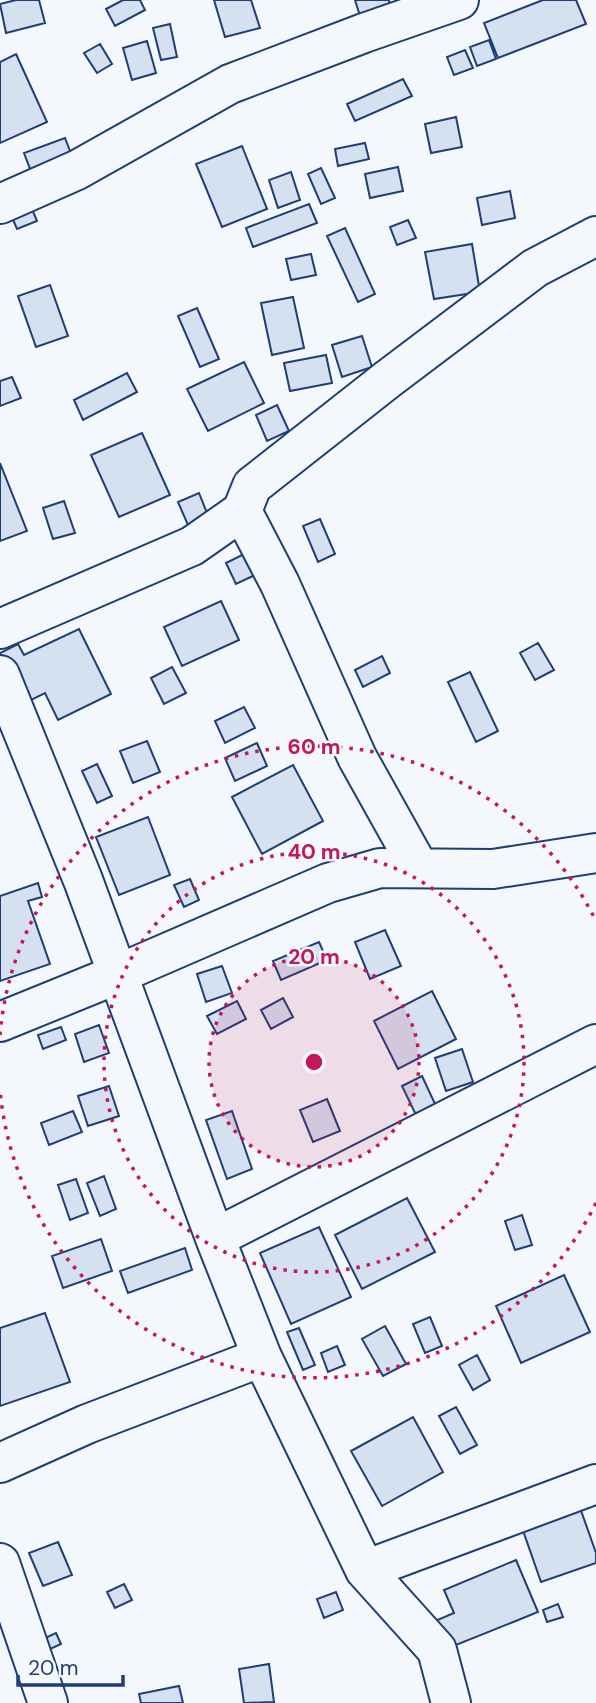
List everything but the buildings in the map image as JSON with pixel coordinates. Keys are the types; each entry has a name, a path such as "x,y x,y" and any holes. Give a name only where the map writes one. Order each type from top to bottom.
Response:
{"street":[{"path":"0,204 77,170 230,84 459,0"},
{"path":"0,629 192,546 242,511 252,486 388,379 535,268 596,236"},
{"path":"242,511 280,584 358,757 419,868"},
{"path":"4,698 83,880 215,1238 262,1357 365,1570 437,1650 450,1703"},
{"path":"0,1022 328,883 380,868 493,869 596,853"},
{"path":"215,1238 596,1044"},
{"path":"0,1463 87,1424 262,1357"},
{"path":"365,1570 596,1484"},
{"path":"0,1563 48,1703"}]}
